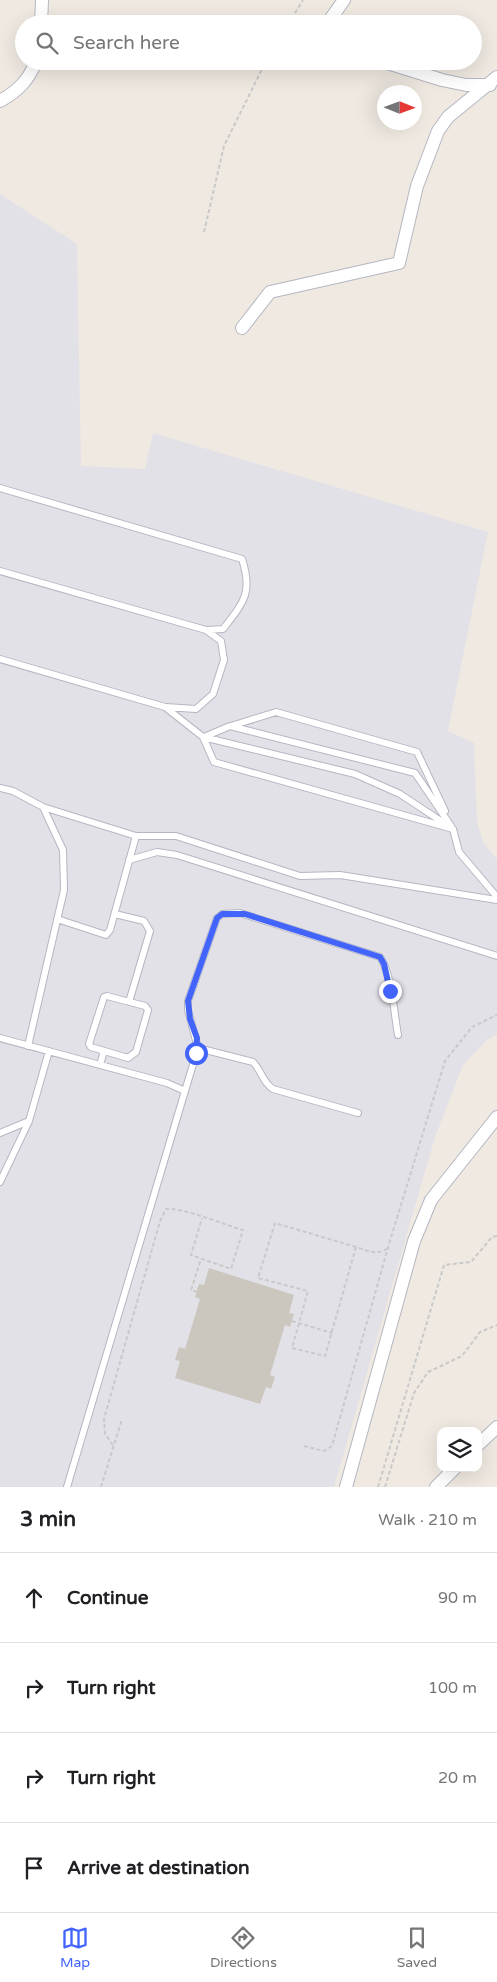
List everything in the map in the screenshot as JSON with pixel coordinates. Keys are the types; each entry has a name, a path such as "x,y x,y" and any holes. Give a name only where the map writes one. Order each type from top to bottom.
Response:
{"street":[{"path":"41,15 42,0"},
{"path":"333,15 344,0"},
{"path":"0,101 14,93 29,78 32,70"},
{"path":"410,70 466,85 495,83"},
{"path":"242,328 270,292 398,263 418,186 438,131 448,118 495,83"},
{"path":"346,1487 414,1241 431,1200 497,1117"},
{"path":"482,1441 497,1427"},
{"path":"436,1487 451,1472"}],"lane":[{"path":"0,488 242,559 249,579 245,595 236,613 223,629 206,630 0,571"},
{"path":"0,659 165,708 196,709 212,694 224,660 221,641 206,630"},
{"path":"165,708 203,737 355,774 400,794 452,828"},
{"path":"203,737 230,726 276,712 417,752 452,828 459,852 497,899"},
{"path":"230,726 415,773 452,828"},
{"path":"203,737 214,762 452,828"},
{"path":"0,788 13,791 43,807 136,836 176,836 300,876 340,875 497,899"},
{"path":"28,1046 64,890 63,850 43,807"},
{"path":"58,919 106,935 110,930 136,836"},
{"path":"129,860 157,852 177,855 497,956"},
{"path":"67,1487 198,1048 197,1038 188,1010 188,1001 217,918 229,912 245,914 380,957 387,975 398,1035"},
{"path":"114,914 144,921 150,931 129,1002"},
{"path":"107,996 129,1002 145,1006 148,1010 136,1052 128,1058 91,1047 89,1044 104,997 107,996"},
{"path":"0,1038 167,1084 184,1091"},
{"path":"198,1048 253,1062 258,1067 264,1082 273,1089 358,1113"},
{"path":"0,1182 29,1121 49,1051"},
{"path":"100,1065 104,1051"},
{"path":"0,1134 29,1121"}],"path":[{"path":"294,15 303,0"},
{"path":"204,232 224,146 262,70"},
{"path":"304,1446 324,1451 332,1446 388,1248 445,1061 472,1027 497,1015"},
{"path":"112,1446 105,1434 104,1420 160,1221 166,1209 171,1209 202,1218 243,1230 231,1269 191,1255 202,1218"},
{"path":"356,1247 325,1356 292,1348 308,1291 258,1278 275,1223 356,1247 374,1254 381,1253 388,1248"},
{"path":"378,1487 444,1265 471,1262 492,1237 497,1236"},
{"path":"197,1292 191,1290 201,1259"},
{"path":"292,1321 332,1333"},
{"path":"385,1487 414,1393 428,1372 462,1356 480,1332 497,1324"},
{"path":"101,1487 112,1446 122,1419"}],"shaded area":[{"path":"0,194 77,244 81,466 145,469 153,433 488,532 448,731 474,743 477,822 484,844 497,859 497,1034 487,1040 463,1065 435,1137 334,1487 0,1487"}],"building":[{"path":"209,1268 294,1295 289,1313 294,1314 290,1327 285,1325 270,1375 275,1377 271,1389 266,1387 260,1404 175,1378 180,1361 175,1360 179,1347 185,1349 200,1299 195,1297 199,1284 204,1285"}],"route":[{"path":"196,1053 198,1048 197,1038 190,1019 188,1001 217,918 222,914 229,912 245,914 380,957 384,964 390,991"}]}
